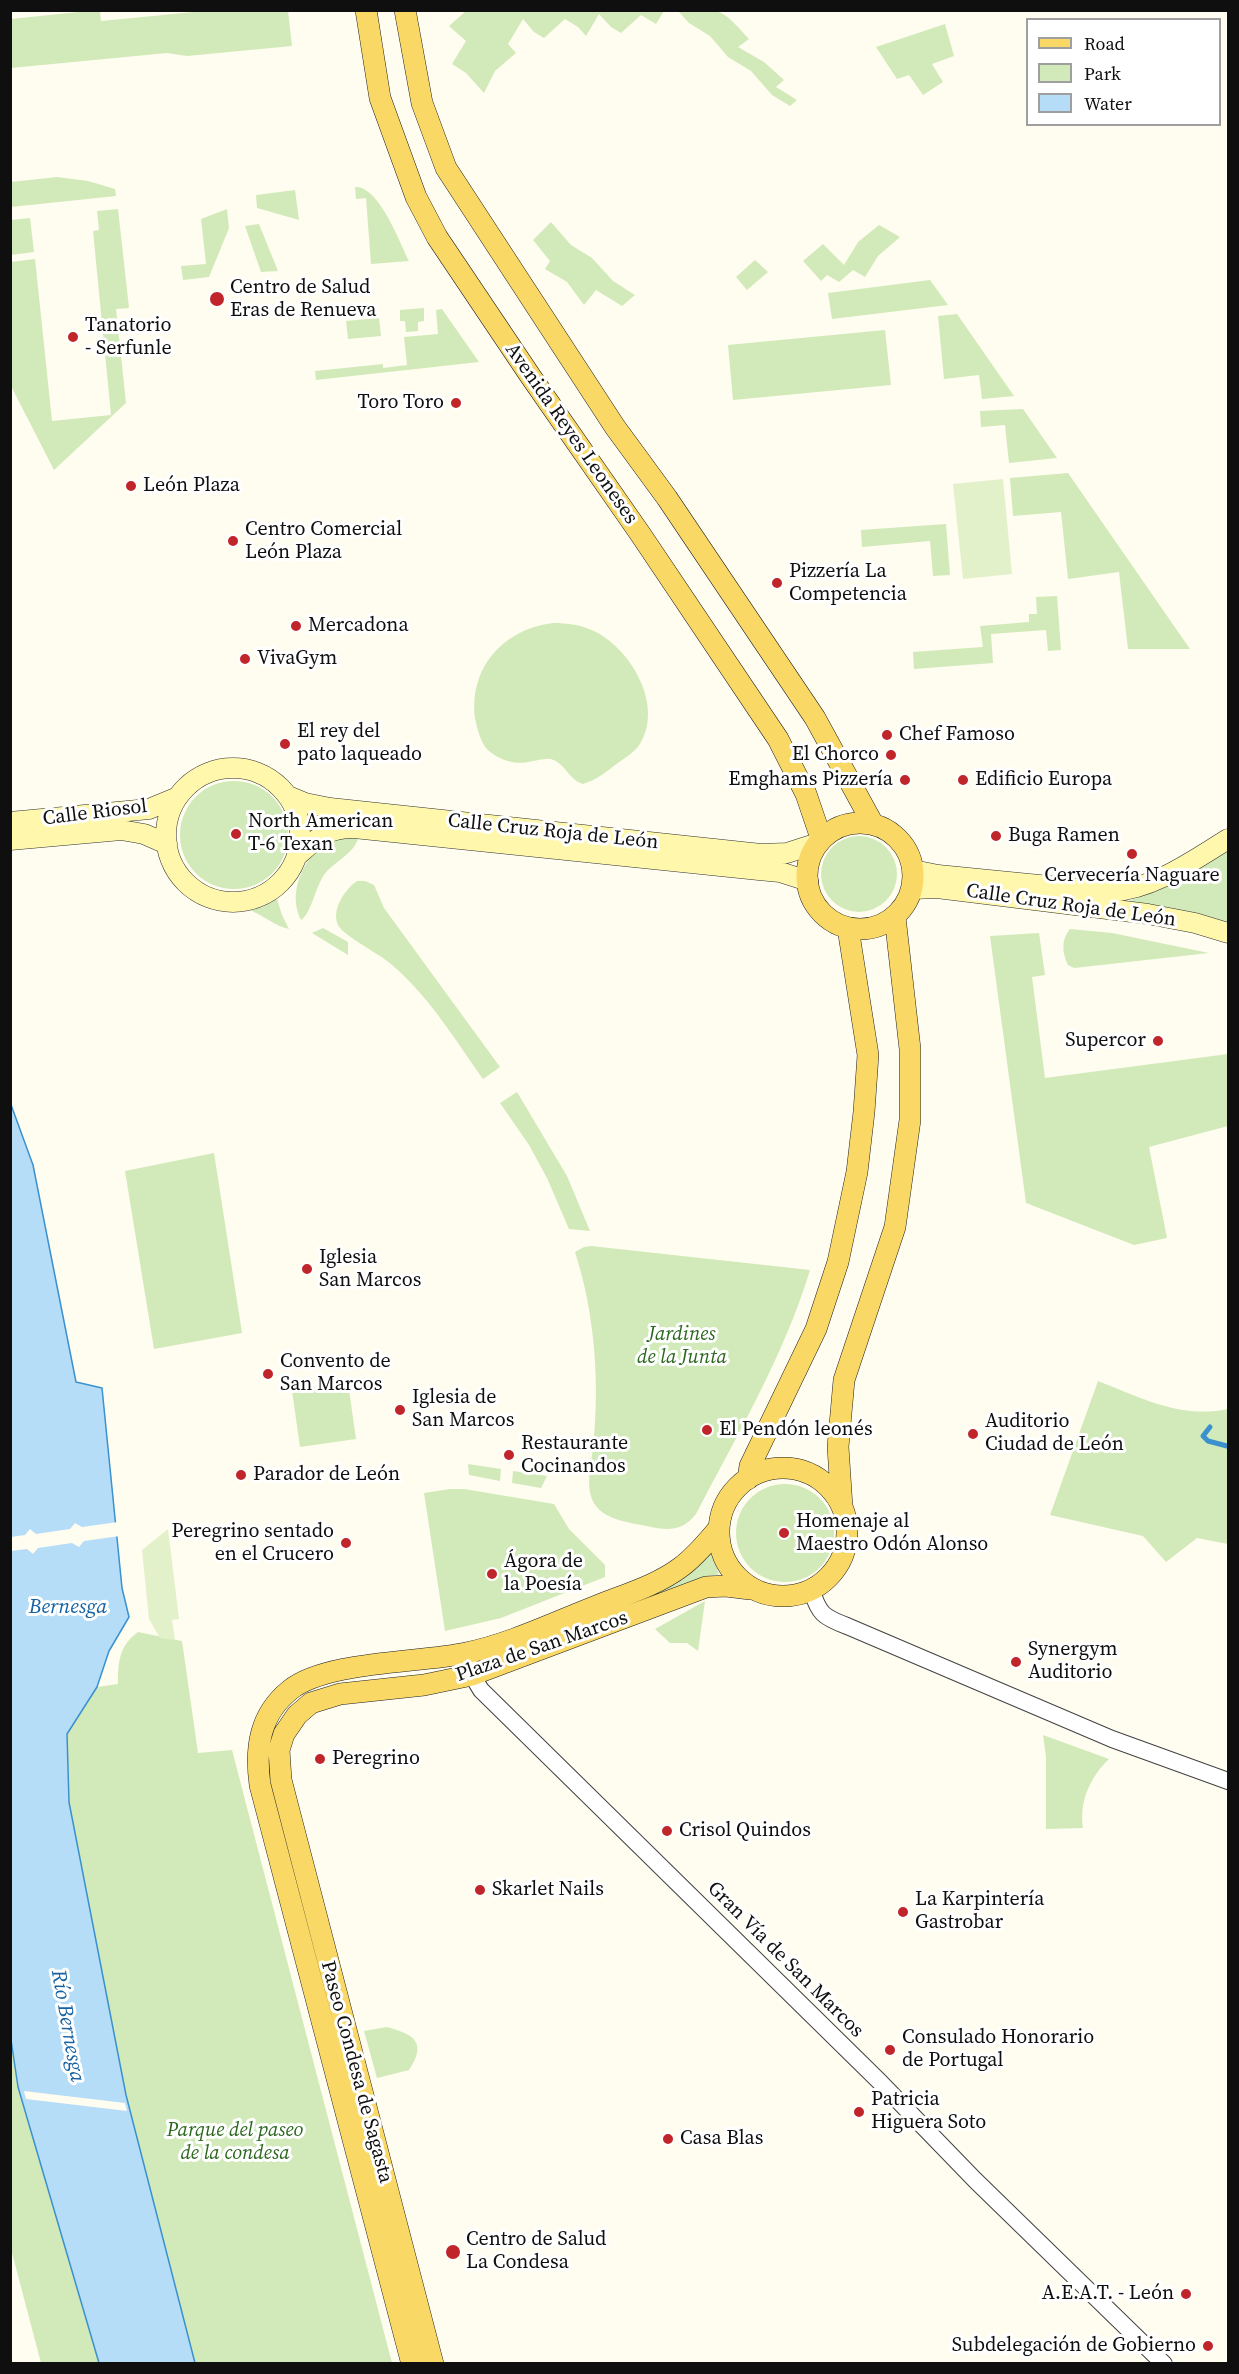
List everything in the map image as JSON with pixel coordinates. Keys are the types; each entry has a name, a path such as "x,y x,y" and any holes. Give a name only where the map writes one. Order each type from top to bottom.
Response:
{"main road":[{"name":"Avenida Reyes Leoneses","path":"366,10 380,98 416,197 437,237 531,377 648,544 778,740 806,794 820,840"},
{"name":"Avenida Reyes Leoneses","path":"405,10 422,103 446,168 615,427 667,498 808,708 873,824"},
{"path":"241,768 259,773 275,782 288,796 297,814 301,835 297,856 286,877 273,889 257,898 239,902 221,901 204,895 186,882 173,865 167,844 166,827 170,811 178,796 190,783 205,774 222,769 241,768"},
{"name":"Calle Riosol","path":"10,822 149,809 178,796"},
{"name":"Calle Cruz Roja de León","path":"288,796 305,803 330,808 761,854 787,852 820,840"},
{"path":"858,822 873,824 889,831 901,842 910,856 912,880 907,901 895,917 879,926 865,929 849,928 834,922 820,911 811,896 807,868 811,855 820,840 844,825 858,822"},
{"name":"Calle Cruz Roja de León","path":"297,856 321,834 338,828 354,828 780,872 808,881"},
{"name":"Calle Riosol","path":"10,840 121,830 144,834 167,844"},
{"name":"Calle Cruz Roja de León","path":"912,880 938,875 1110,892 1131,890 1152,883 1228,839"},
{"name":"Calle Cruz Roja de León","path":"912,880 937,888 1100,907 1171,918 1228,933"},
{"path":"842,1507 822,1482 805,1472 785,1468 765,1470 748,1479 729,1501 719,1528 721,1546 727,1562 750,1589 766,1595 785,1597 811,1589 830,1576 845,1549 846,1521 842,1507 838,1447 844,1380 895,1227 910,1120 910,1049 895,917"},
{"path":"748,1479 750,1466 816,1329 838,1262 857,1172 868,1055 849,928"},
{"name":"Plaza de San Marcos","path":"260,1785 257,1747 263,1726 273,1708 289,1690 308,1679 330,1672 467,1653 513,1639 646,1586 680,1568 701,1550 719,1528"},
{"name":"Plaza de San Marcos","path":"281,1780 279,1750 284,1734 297,1715 311,1703 340,1694 424,1685 472,1675 706,1587 726,1586 750,1589"},
{"name":"Paseo Condesa de Sagasta","path":"281,1780 433,2364"},
{"name":"Paseo Condesa de Sagasta","path":"260,1785 412,2364"}],"street":[{"path":"811,1589 820,1611 831,1621 1112,1738 1228,1781"},
{"name":"Gran Vía de San Marcos","path":"467,1653 472,1675 481,1690 881,2083 983,2188 1164,2364"}],"green space":[{"path":"98,10 101,21 204,11 288,11 292,46 187,56 167,53 11,68 11,19"},
{"path":"711,10 725,15 749,39 738,47 764,62 784,80 776,87 797,100 790,106 772,95 751,71 728,57 710,36 689,23 678,11"},
{"path":"466,11 664,11 656,24 641,15 621,33 611,27 599,14 586,36 578,27 565,19 544,38 534,32 523,19 508,44 516,53 495,71 484,93 466,73 452,64 466,41 449,26"},
{"path":"945,24 954,56 932,64 943,82 923,95 909,75 897,79 876,47"},
{"path":"57,177 88,181 115,189 116,196 11,207 11,182"},
{"path":"355,187 364,189 380,205 409,261 371,264 366,198 356,199"},
{"path":"295,190 299,220 257,208 256,195"},
{"path":"118,209 129,308 116,309 126,403 54,470 11,386 11,262 35,259 52,421 111,415 93,231 99,230 97,211"},
{"path":"227,209 229,228 209,277 183,280 181,266 206,264 201,219"},
{"path":"30,218 34,252 11,255 11,220"},
{"path":"551,222 571,245 592,258 613,281 635,295 622,306 596,290 584,305 567,282 545,269 550,261 533,240"},
{"path":"259,224 278,271 261,272 245,226"},
{"path":"879,225 900,237 878,256 865,277 853,270 839,282 827,275 821,281 803,261 823,244 844,265 858,242"},
{"path":"755,260 768,272 747,290 736,277"},
{"path":"930,280 948,305 832,319 828,293"},
{"path":"424,308 424,321 418,322 418,331 406,332 405,321 400,321 400,310"},
{"path":"442,309 479,362 316,380 315,371 383,364 383,368 407,365 404,337 438,334 436,310"},
{"path":"957,314 1014,396 982,399 979,375 944,379 938,316"},
{"path":"379,318 381,336 348,339 346,321"},
{"path":"885,330 891,385 733,400 728,345"},
{"path":"1023,409 1057,458 1009,463 1005,425 981,427 980,411"},
{"path":"1068,473 1190,649 1128,649 1119,572 1068,579 1061,512 1013,516 1010,478"},
{"path":"1003,479 1012,574 963,579 953,484"},
{"path":"946,524 950,575 933,576 930,541 862,547 861,530"},
{"path":"1057,596 1061,650 1048,651 1046,630 991,634 993,663 914,669 913,652 983,647 980,626 1029,622 1029,614 1037,614 1036,597"},
{"path":"553,623 584,627 608,639 631,664 646,696 648,712 646,729 640,744 632,753 604,773 583,784 551,759 518,763 493,754 482,741 475,718 478,682 493,654 519,633"},
{"path":"234,781 255,785 272,797 284,814 288,835 284,856 272,873 255,885 234,889 213,885 196,873 184,856 180,835 184,814 196,797 213,785"},
{"path":"359,836 349,853 324,875 308,912 301,920 297,910 297,888 311,857 330,840"},
{"path":"859,836 874,839 886,847 894,859 897,874 894,889 886,901 874,909 859,912 844,909 832,901 824,889 821,874 824,859 832,847 844,839"},
{"path":"1228,851 1228,923 1129,901 1179,880"},
{"path":"357,881 365,881 374,885 384,908 500,1067 483,1079 437,1014 412,984 383,958 351,938 338,925 336,913 340,900"},
{"path":"277,899 289,929 249,910 263,907"},
{"path":"323,928 348,942 348,955 312,933"},
{"path":"1070,929 1112,933 1209,953 1074,968 1068,965 1064,951 1065,937"},
{"path":"1039,933 1045,975 1032,977 1045,1078 1228,1054 1228,1126 1149,1147 1167,1238 1134,1245 1026,1203 990,936"},
{"path":"517,1092 567,1176 590,1231 569,1229 547,1178 529,1145 500,1103"},
{"path":"214,1153 242,1333 154,1349 125,1171"},
{"name":"Jardines de la Junta","path":"591,1246 810,1270 787,1333 743,1425 696,1514 676,1528 658,1528 614,1518 601,1511 592,1500 589,1478 595,1423 596,1374 587,1300 575,1252"},
{"path":"1098,1381 1146,1400 1177,1409 1210,1411 1228,1409 1228,1544 1197,1538 1166,1562 1143,1536 1050,1515"},
{"path":"348,1383 356,1439 300,1447 292,1391"},
{"path":"468,1464 501,1469 500,1481 469,1475"},
{"path":"513,1471 547,1476 541,1488 512,1483"},
{"path":"785,1484 804,1488 820,1498 830,1514 834,1533 830,1552 820,1568 804,1578 785,1582 766,1578 750,1568 740,1552 736,1533 740,1514 750,1498 766,1488"},
{"path":"464,1489 554,1504 569,1529 605,1565 605,1577 501,1618 445,1631 424,1493"},
{"path":"168,1529 179,1619 172,1620 175,1640 160,1638 149,1619 142,1550"},
{"path":"711,1552 719,1574 695,1581 662,1596 659,1589"},
{"path":"705,1601 698,1651 687,1643 670,1643 655,1629"},
{"name":"Parque del paseo de la condesa","path":"138,1632 182,1641 198,1753 232,1750 392,2363 195,2363 137,2151 69,1802 67,1734 97,1687 118,1684 118,1669 123,1649"},
{"path":"1043,1735 1109,1759 1096,1774 1087,1790 1082,1818 1083,1828 1046,1829 1046,1757"},
{"path":"387,2027 410,2036 415,2041 417,2052 409,2070 377,2078 364,2031"},
{"path":"10,2033 18,2087 99,2363 41,2363 11,2249"}],"water":[{"name":"Bernesga","path":"10,1102 33,1165 76,1382 102,1388 122,1588 129,1617 109,1651 97,1687 67,1734 69,1802 126,2095 195,2363 99,2363 18,2087 10,2033"}],"pier":[{"path":"118,1522 120,1536 84,1541 79,1547 72,1543 38,1548 33,1554 27,1549 11,1551 11,1537 25,1535 30,1529 36,1534 70,1529 75,1523 82,1527"},
{"path":"24,2091 125,2103 127,2111 26,2099"}],"waterway":[{"path":"1210,1427 1203,1436 1208,1441 1227,1446"}],"place":[{"name":"Centro de Salud Eras de Renueva","path":"217,299"},
{"name":"Tanatorio - Serfunle","path":"73,337"},
{"name":"Toro Toro","path":"456,403"},
{"name":"León Plaza","path":"131,486"},
{"name":"Centro Comercial León Plaza","path":"233,541"},
{"name":"Pizzería La Competencia","path":"777,583"},
{"name":"Mercadona","path":"296,626"},
{"name":"VivaGym","path":"245,659"},
{"name":"Chef Famoso","path":"887,735"},
{"name":"El rey del pato laqueado","path":"285,744"},
{"name":"El Chorco","path":"891,755"},
{"name":"Emghams Pizzería","path":"905,780"},
{"name":"Edificio Europa","path":"963,780"},
{"name":"North American T-6 Texan","path":"236,834"},
{"name":"Buga Ramen","path":"996,836"},
{"name":"Cervecería Naguare","path":"1132,854"},
{"name":"Supercor","path":"1158,1041"},
{"name":"Iglesia San Marcos","path":"307,1269"},
{"name":"Convento de San Marcos","path":"268,1374"},
{"name":"Iglesia de San Marcos","path":"400,1410"},
{"name":"El Pendón leonés","path":"707,1430"},
{"name":"Auditorio Ciudad de León","path":"973,1434"},
{"name":"Restaurante Cocinandos","path":"509,1455"},
{"name":"Parador de León","path":"241,1475"},
{"name":"Homenaje al Maestro Odón Alonso","path":"784,1533"},
{"name":"Peregrino sentado en el Crucero","path":"346,1543"},
{"name":"Ágora de la Poesía","path":"492,1574"},
{"name":"Synergym Auditorio","path":"1016,1662"},
{"name":"Peregrino","path":"320,1759"},
{"name":"Crisol Quindos","path":"667,1831"},
{"name":"Skarlet Nails","path":"480,1890"},
{"name":"La Karpintería Gastrobar","path":"903,1912"},
{"name":"Consulado Honorario de Portugal","path":"890,2050"},
{"name":"Patricia Higuera Soto","path":"859,2112"},
{"name":"Casa Blas","path":"668,2139"},
{"name":"Centro de Salud La Condesa","path":"453,2252"},
{"name":"A.E.A.T. - León","path":"1186,2294"},
{"name":"Subdelegación de Gobierno","path":"1208,2346"}],"water label":[{"name":"Río Bernesga","path":"67,2026"}]}
